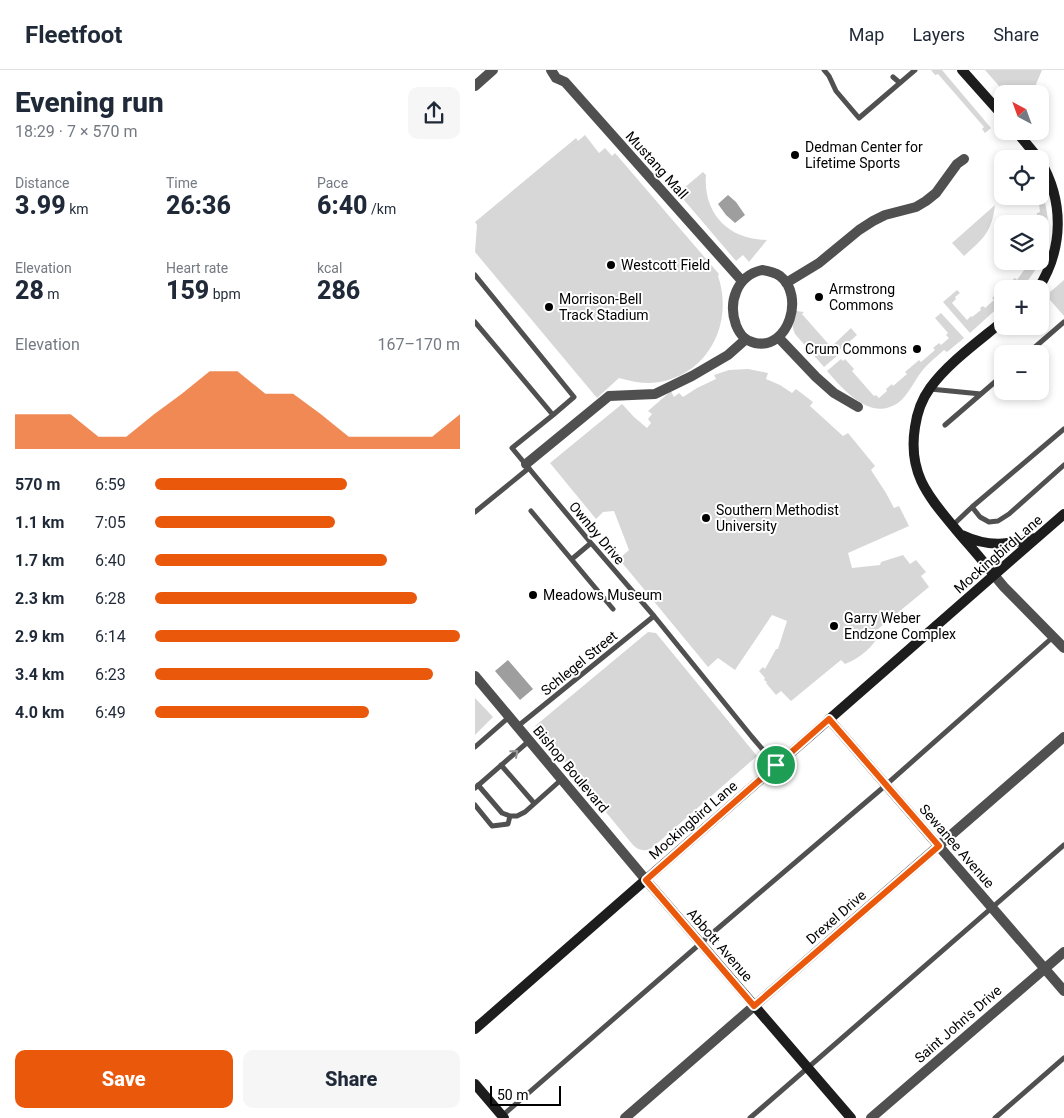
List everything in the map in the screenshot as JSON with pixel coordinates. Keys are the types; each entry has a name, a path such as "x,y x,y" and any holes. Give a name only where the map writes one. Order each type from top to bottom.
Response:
{"street":[{"path":"475,86 493,70"},
{"name":"Mustang Mall","path":"551,70 556,78 565,82 742,281"},
{"path":"962,70 994,106"},
{"path":"1024,140 1032,150"},
{"path":"786,283 825,259 859,230 873,221 885,215 916,207 926,201 936,193 957,164 964,159"},
{"path":"1044,280 1055,260 1063,223 1062,209 1049,172"},
{"path":"761,270 780,276 786,283 791,292 791,311 785,330 779,337 770,342 760,344 746,339 738,330 733,312 733,299 742,281 756,271 761,270"},
{"path":"994,329 955,362 929,389 921,404 916,422 915,462 919,477 934,504 1004,587 1064,648"},
{"path":"779,337 816,377 834,393 859,407"},
{"path":"527,466 609,396 655,394 707,368 728,355 746,339"},
{"name":"Mockingbird Lane","path":"475,1029 1064,514"},
{"path":"955,529 973,540 988,544 1009,543 1037,538"},
{"name":"Bishop Boulevard","path":"475,676 646,880"},
{"name":"Sewanee Avenue","path":"829,719 1064,991"},
{"name":"Drexel Drive","path":"625,1118 1064,737"},
{"name":"Abbott Avenue","path":"646,880 851,1118"},
{"name":"Saint John's Drive","path":"871,1118 1064,952"},
{"path":"475,1084 502,1117"}],"lane":[{"path":"824,70 836,91 859,118 915,70"},
{"path":"893,77 900,84"},
{"path":"475,275 574,397 553,415 475,322"},
{"path":"1037,345 1064,322"},
{"path":"945,425 994,383"},
{"path":"929,389 981,394"},
{"name":"Ownby Drive","path":"553,415 512,448 654,616 776,765"},
{"path":"955,529 972,507 1064,429"},
{"path":"475,512 527,466"},
{"path":"972,507 981,517 989,522 999,521 1064,466"},
{"path":"531,511 613,609"},
{"path":"572,560 591,543"},
{"name":"Schlegel Street","path":"518,726 654,616"},
{"path":"502,1117 700,943 886,785 1053,637"},
{"path":"475,747 510,717"},
{"path":"529,740 477,787 502,813 517,816 525,812 562,779"},
{"path":"501,765 534,803"},
{"path":"475,805 492,826 509,824 510,816"},
{"path":"749,1118 1064,845"},
{"path":"995,1118 1064,1058"}],"shaded area":[{"path":"931,70 942,70 991,128 985,133 982,129 984,127 938,74 935,75"},
{"path":"985,70 1042,70 1036,85 998,85"},
{"path":"585,135 599,153 605,148 612,156 615,153 719,274 722,295 722,313 718,331 711,347 700,361 686,372 669,380 646,383 619,378 597,398 475,252 477,225 475,222 576,138 578,141"},
{"path":"703,172 706,175 706,189 709,201 721,222 741,235 753,239 767,240 749,262 743,255 736,261 678,193"},
{"path":"728,195 736,202 745,215 735,223 718,204"},
{"path":"995,205 989,229 964,256 952,243"},
{"path":"1039,205 1046,205 1047,215 1037,215 1040,212"},
{"path":"1024,270 1035,270 1028,280 1017,280"},
{"path":"1064,280 1064,316 1050,300 1050,292"},
{"path":"957,290 960,293 952,303 967,320 981,310 980,308 983,306 985,308 994,300 994,311 970,333 943,302"},
{"path":"796,311 804,312 802,314 831,347 851,328 857,335 836,353 838,355 824,367 795,334 793,323"},
{"path":"941,313 964,338 947,352 944,350 928,365 898,403 888,408 877,409 867,406 849,394 827,371 841,359 843,361 845,359 854,369 852,371 874,396 876,395 879,398 887,391 886,389 892,384 893,386 907,374 905,372 919,360 921,362 935,350 933,348 939,343 941,345 949,338 946,335 948,333 935,318"},
{"path":"748,369 768,373 766,379 792,393 796,389 813,402 810,406 843,436 848,433 875,466 871,470 894,508 899,506 909,526 848,553 852,568 880,565 881,562 903,555 910,564 916,560 926,572 921,576 929,587 878,629 881,633 866,652 845,664 841,660 791,701 781,691 776,695 759,671 763,667 765,669 776,649 778,649 787,621 772,615 735,670 718,658 708,667 619,559 629,550 614,511 603,512 596,519 550,463 622,404 647,428 651,423 648,419 652,414 648,411 671,391 674,397 679,393 683,397 716,379 714,375 729,370"},
{"path":"648,632 656,633 757,756 653,847 643,850 633,845 535,726"},
{"path":"508,660 533,689 520,700 495,671"},
{"path":"475,698 493,717 475,735"}],"place":[{"name":"Dedman Center for Lifetime Sports","path":"795,155"},
{"name":"Westcott Field","path":"611,265"},
{"name":"Armstrong Commons","path":"819,297"},
{"name":"Morrison-Bell Track Stadium","path":"549,307"},
{"name":"Crum Commons","path":"917,349"},
{"name":"Southern Methodist University","path":"706,518"},
{"name":"Meadows Museum","path":"533,595"},
{"name":"Garry Weber Endzone Complex","path":"834,626"}],"route":[{"path":"829,719 939,846 754,1006 646,880 776,765 829,719"}]}
